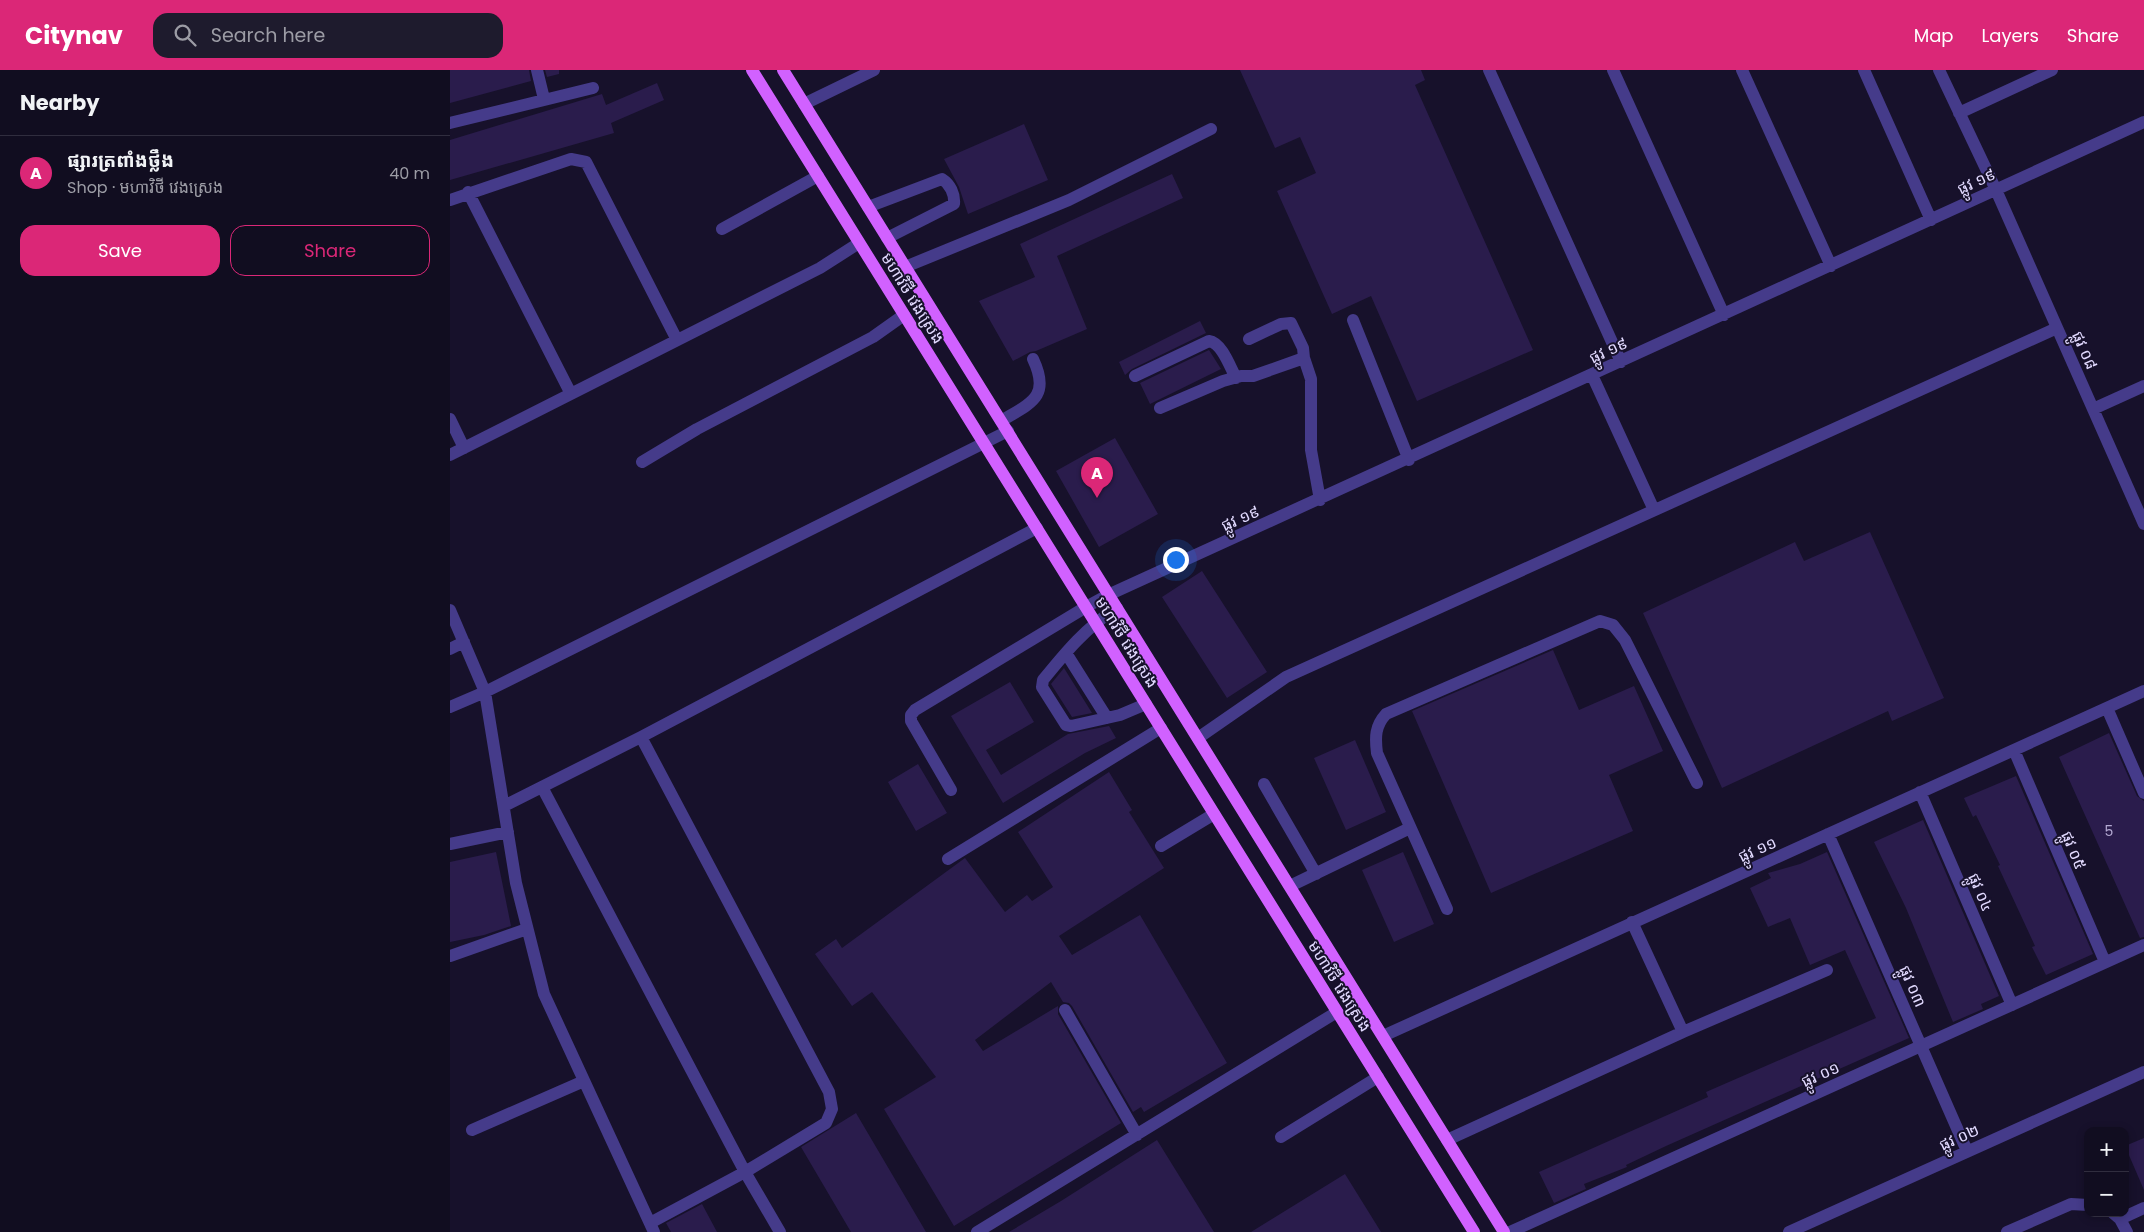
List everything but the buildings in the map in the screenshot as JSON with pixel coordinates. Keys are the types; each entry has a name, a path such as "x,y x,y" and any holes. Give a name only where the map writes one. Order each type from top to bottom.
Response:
{"main road":[{"name":"មហាវិថី វេងស្រេង","path":"752,70 1474,1232"},
{"name":"មហាវិថី វេងស្រេង","path":"783,70 1504,1232"}],"street":[{"path":"536,70 544,99"},
{"path":"804,104 874,70"},
{"path":"1489,70 1621,362"},
{"path":"1613,70 1724,315"},
{"path":"1742,70 1831,266"},
{"path":"1864,70 1931,220"},
{"name":"ផ្លូវ ០៨","path":"1939,70 1996,190 2144,524"},
{"path":"1959,113 2052,70"},
{"path":"450,124 593,88"},
{"name":"ផ្លូវ ១៩","path":"951,790 911,721 911,715 915,710 1108,595 1409,460 2144,122"},
{"path":"906,267 1069,200 1211,129"},
{"path":"450,200 468,192 571,159 586,162 677,340"},
{"path":"722,229 818,176"},
{"path":"868,207 942,179 948,183 954,198 954,204 888,238"},
{"path":"468,192 571,394"},
{"path":"450,455 820,268 859,243"},
{"path":"642,462 697,429 872,337 904,315"},
{"path":"1353,320 1409,460"},
{"path":"1249,339 1281,324 1291,324 1303,348 1304,358 1311,379 1311,450 1320,500"},
{"path":"1198,738 1286,677 2057,328"},
{"path":"1135,376 1210,341 1219,346 1236,378"},
{"path":"1160,408 1236,378 1252,376 1304,358"},
{"path":"450,707 485,692 984,443 1038,395 1041,382 1034,359"},
{"path":"1592,375 1654,510"},
{"path":"2093,409 2144,386"},
{"path":"450,419 464,448"},
{"path":"504,806 641,737 1037,528"},
{"path":"1117,608 1095,622 1043,680 1042,686 1063,722 1071,726 1107,718 1146,704"},
{"path":"450,610 485,692 508,832 527,929 544,994 652,1230 826,1123 832,1109 830,1092 641,737"},
{"path":"1447,909 1376,753 1375,736 1379,723 1386,714 1600,621 1614,625 1625,640 1697,783"},
{"path":"450,649 464,642"},
{"path":"1066,653 1107,718"},
{"name":"ផ្លូវ ១១","path":"1383,1036 2144,691"},
{"path":"2107,708 2144,793"},
{"path":"948,859 1161,728"},
{"name":"ផ្លូវ ០៥","path":"2014,750 2105,962"},
{"path":"1264,784 1316,874"},
{"path":"542,787 745,1172 780,1232"},
{"name":"ផ្លូវ ០៤","path":"1920,792 2012,1005"},
{"path":"1161,846 1214,814"},
{"path":"1290,886 1410,828"},
{"path":"450,844 508,832"},
{"name":"ផ្លូវ ០៣","path":"1828,834 1967,1151"},
{"path":"1632,922 1683,1032"},
{"path":"450,956 527,929"},
{"name":"ផ្លូវ ០១","path":"1510,1232 2144,944"},
{"path":"1447,1140 1683,1032 1827,970"},
{"path":"1065,1010 1136,1135"},
{"path":"977,1232 1338,1012"},
{"name":"ផ្លូវ ០២","path":"1789,1232 2144,1072"},
{"path":"1280,1138 1378,1077"},
{"path":"472,1130 584,1081"},
{"path":"2007,1232 2071,1204 2084,1205"},
{"path":"2129,1212 2144,1208"},
{"path":"2118,1217 2127,1232"}],"place":[{"name":"ផ្សារត្រពាំងថ្លឹង","path":"1097,498"}]}
